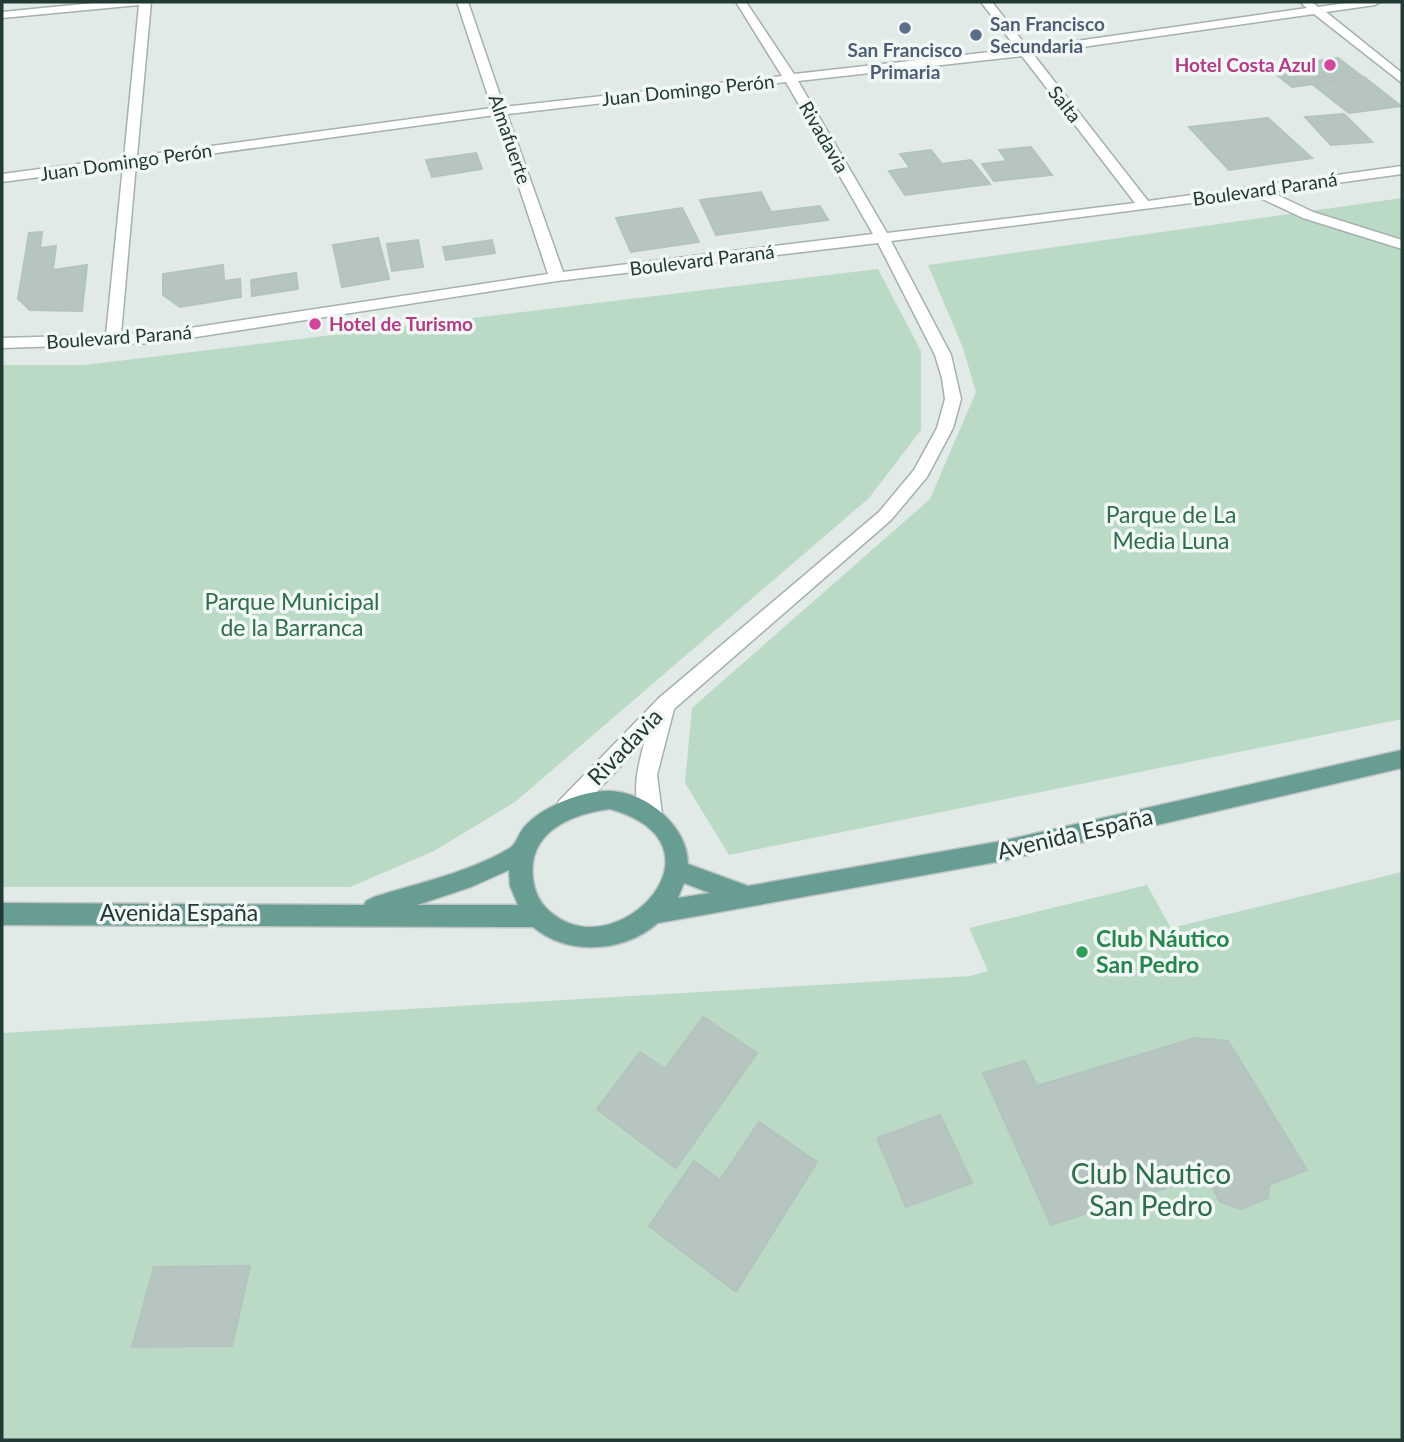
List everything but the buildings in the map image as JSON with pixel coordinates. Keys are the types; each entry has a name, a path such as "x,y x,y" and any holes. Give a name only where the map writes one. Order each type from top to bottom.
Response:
{"main road":[{"name":"Avenida España","path":"655,913 1002,851 1402,759"},
{"path":"536,916 525,897 519,876 522,853 532,835 547,819 567,807 588,801 610,800 631,804 651,814 665,829 675,849 678,871"},
{"name":"Avenida España","path":"356,913 464,880 522,853"},
{"name":"Avenida España","path":"2,914 356,913 536,916 557,929 582,936 608,936 634,928 655,913 670,893 678,871 744,895"}],"street":[{"path":"2,15 136,2"},
{"path":"113,341 145,2"},
{"name":"Almafuerte","path":"462,2 557,277"},
{"name":"Rivadavia","path":"567,807 666,704 885,516 921,472 945,428 953,400 943,355 883,239 790,78 741,2"},
{"name":"Salta","path":"986,2 1144,206"},
{"name":"Juan Domingo Perón","path":"2,178 500,111 1024,51 1310,6 1375,2"},
{"path":"1310,6 1402,79"},
{"name":"Boulevard Paraná","path":"2,343 157,338 557,277 1144,206 1402,170"},
{"path":"1256,191 1308,215 1362,234 1402,244"},
{"name":"Rivadavia","path":"651,814 646,775 666,704"}],"green space":[{"name":"Parque de La Media Luna","path":"1402,198 1402,719 729,855 685,783 692,708 930,499 976,392 963,348 928,265"},
{"name":"Parque Municipal de la Barranca","path":"878,269 921,351 921,430 869,498 515,802 434,851 350,887 2,887 2,365 85,365"},
{"name":"Club Nautico San Pedro","path":"1402,872 1402,1440 2,1440 2,1033 970,976 988,971 969,928 1147,885 1171,928"}],"place":[{"name":"San Francisco Primaria","path":"905,28"},
{"name":"San Francisco Secundaria","path":"976,35"},
{"name":"Hotel Costa Azul","path":"1330,65"},
{"name":"Hotel de Turismo","path":"315,324"},
{"name":"Club Náutico San Pedro","path":"1082,952"}]}
